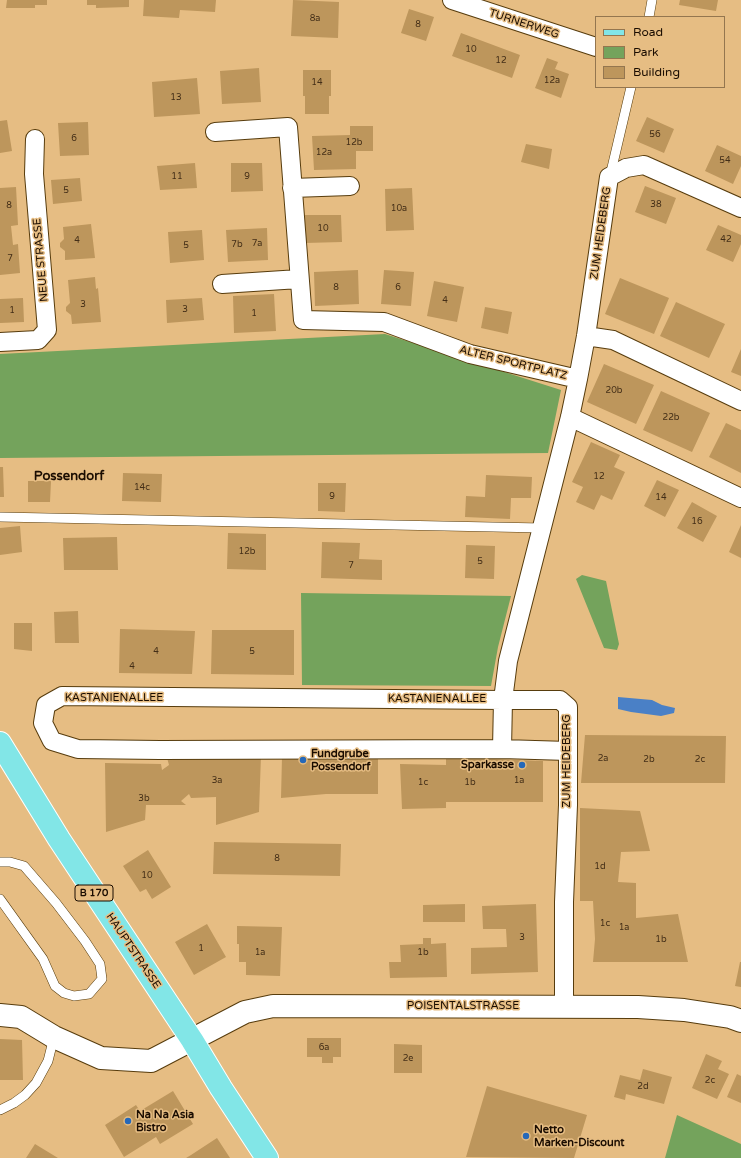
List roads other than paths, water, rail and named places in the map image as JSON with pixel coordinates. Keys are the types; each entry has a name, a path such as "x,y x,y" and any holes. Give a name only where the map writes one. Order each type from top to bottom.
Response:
{"main road":[{"name":"HAUPTSTRASSE","path":"0,743 62,844 192,1040 221,1088 267,1158"},
{"name":"POISENTALSTRASSE","path":"0,1015 21,1017 54,1036 100,1058 151,1061 245,1012 273,1006 638,1007 684,1010 730,1017 741,1021"}],"street":[{"name":"TURNERWEG","path":"452,0 595,47"},
{"name":"ALTER SPORTPLATZ","path":"215,132 288,127 303,320 384,322 470,354 578,379"},
{"name":"NEUE STRASSE","path":"0,342 38,340 47,330 34,174 35,139"},
{"name":"ZUM HEIDEBERG","path":"564,1006 564,902 568,805 568,707 560,700 503,700 508,661 570,417 578,379 586,336 609,177 626,168 644,165 741,208"},
{"path":"292,188 350,186"},
{"path":"222,284 299,279"},
{"path":"586,336 613,340 741,401"},
{"path":"570,417 741,498"},
{"name":"KASTANIENALLEE","path":"502,749 503,700 62,696 46,705 43,723 52,741 78,749 502,749 568,751"}],"lane":[{"path":"649,16 652,0"},
{"path":"609,177 631,88"},
{"path":"0,517 542,528"},
{"path":"0,862 10,862 24,866 56,903 100,964 102,979 89,994 74,996 64,993 55,986 43,958 0,899"},
{"path":"0,1110 14,1103 25,1095 36,1083 48,1061 54,1036"}],"water":[{"path":"618,697 652,700 662,705 675,708 674,713 661,716 618,709"}],"place":[{"name":"Fundgrube Possendorf","path":"303,760"},
{"name":"Sparkasse","path":"522,765"},
{"name":"Na Na Asia Bistro","path":"128,1121"},
{"name":"Netto Marken-Discount","path":"526,1136"}],"district":[{"name":"Possendorf","path":"69,477"}]}
